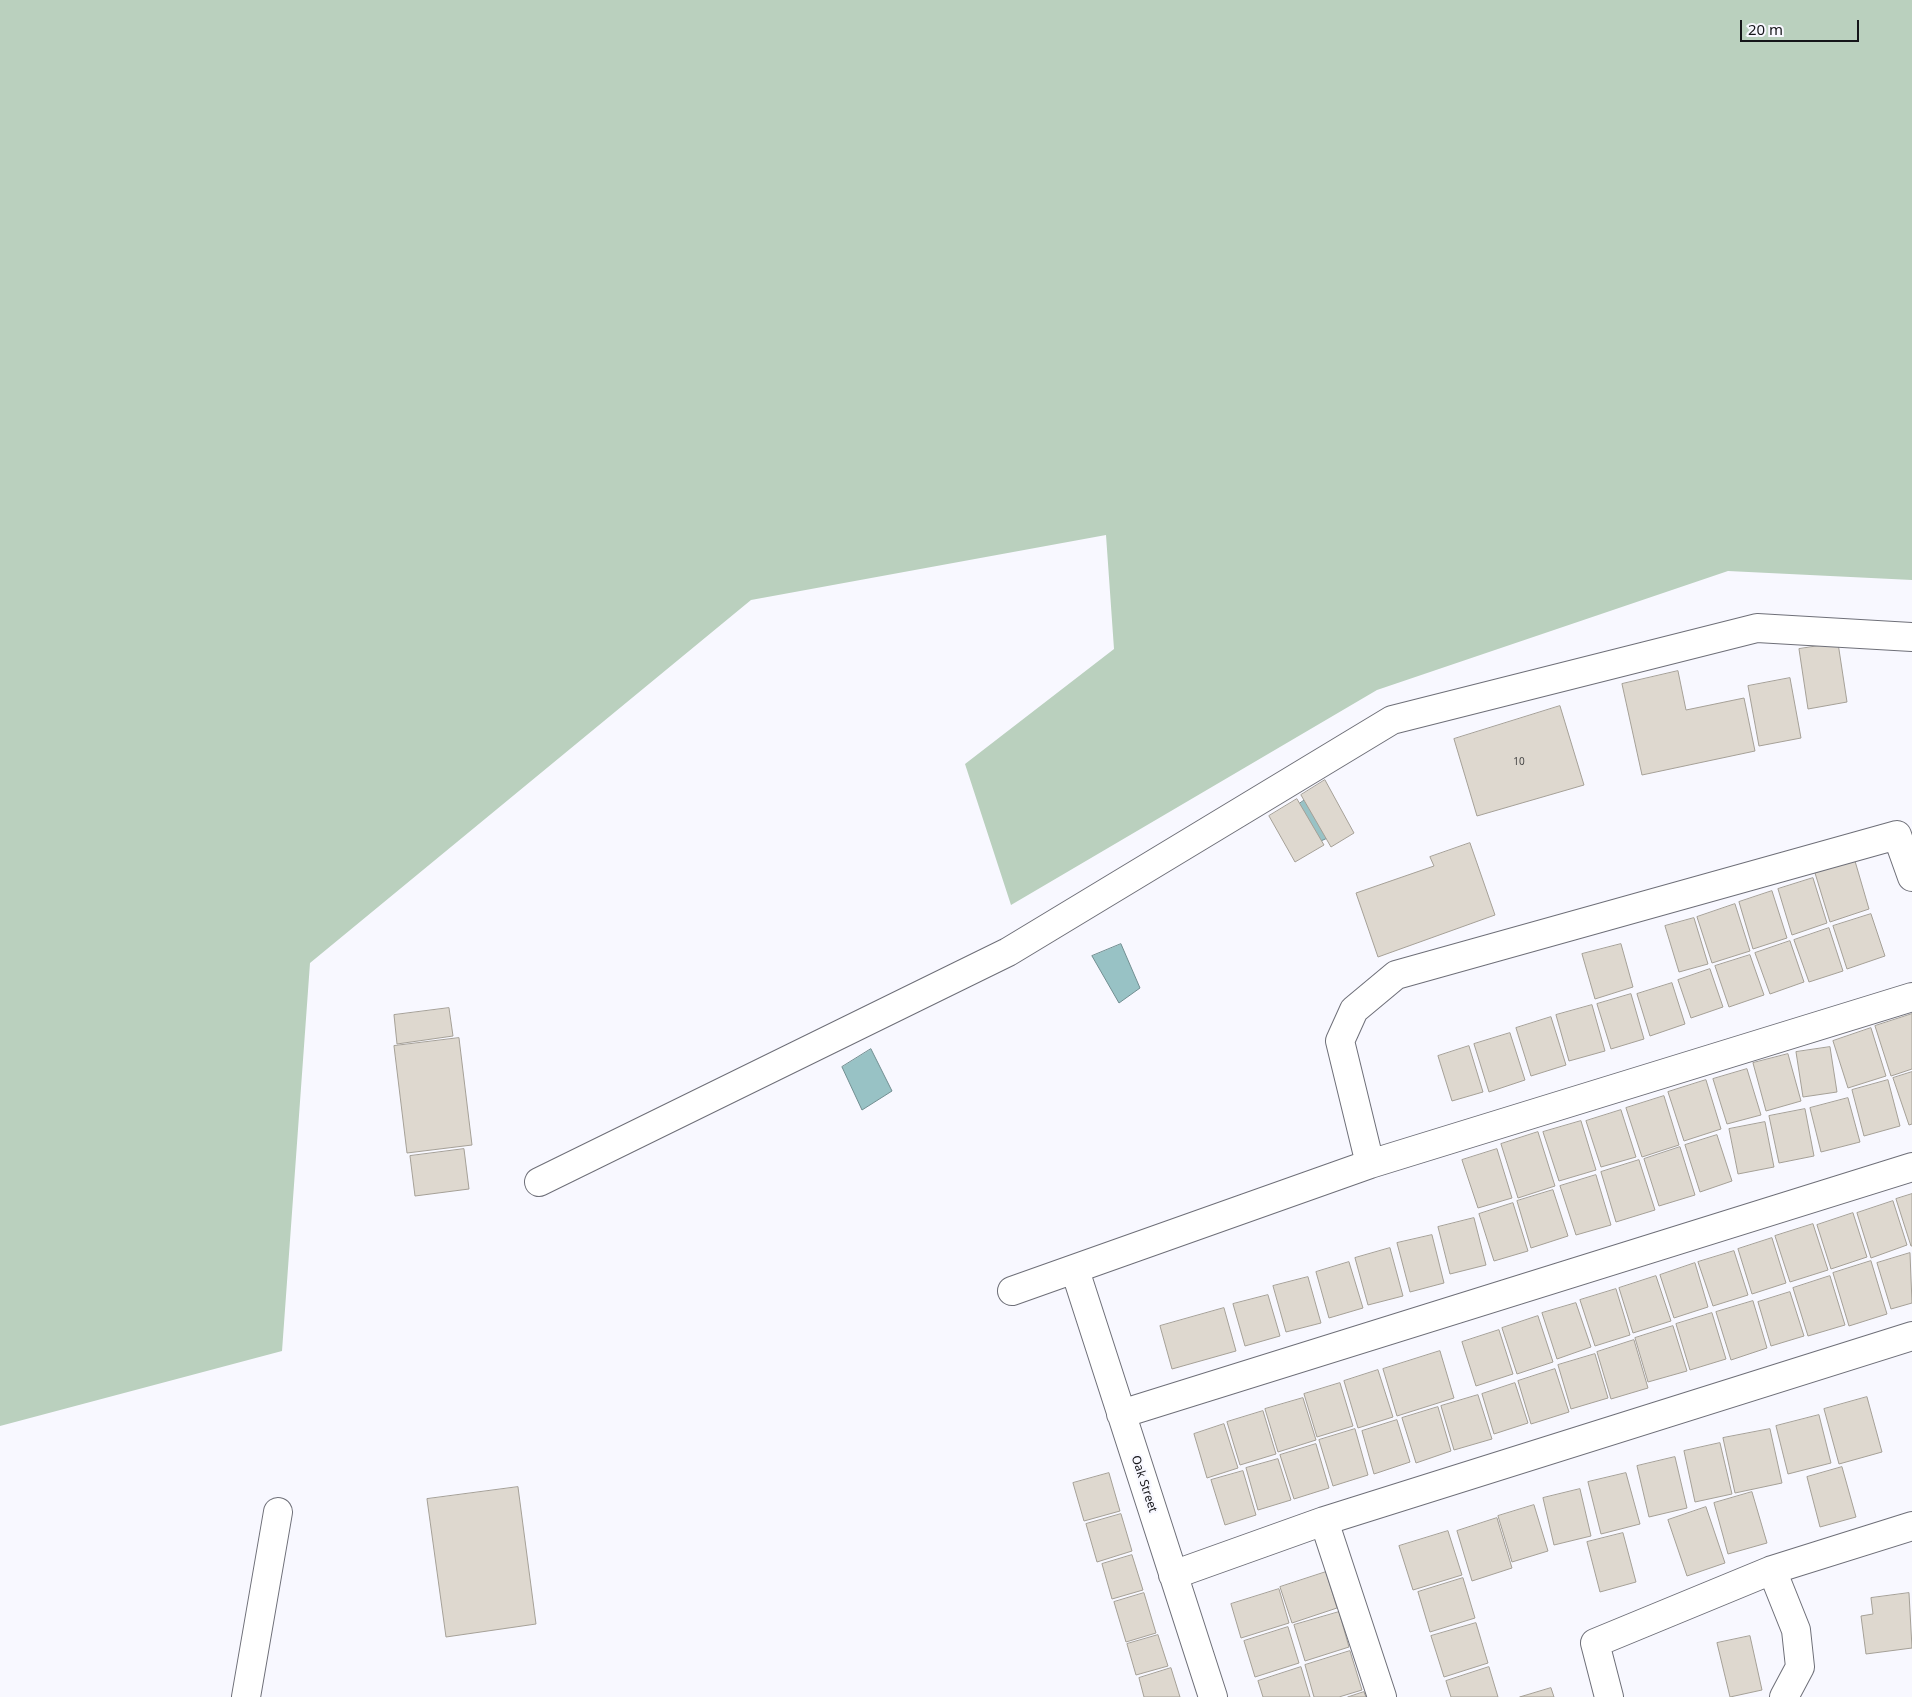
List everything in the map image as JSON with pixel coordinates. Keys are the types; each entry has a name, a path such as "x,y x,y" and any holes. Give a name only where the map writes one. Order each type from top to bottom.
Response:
{"street":[{"path":"539,1182 1008,952 1392,720 1757,628 1912,636"},
{"path":"1370,1164 1340,1041 1354,1010 1396,975 1897,834 1912,877"},
{"path":"1012,1292 1370,1164 1912,996"},
{"path":"1121,1414 1912,1167"},
{"name":"Oak Street","path":"1075,1270 1213,1697"},
{"path":"1173,1575 1324,1520 1911,1338"},
{"path":"246,1697 278,1512"},
{"path":"1324,1520 1382,1697"},
{"path":"1609,1697 1595,1643 1772,1570 1912,1526"},
{"path":"1772,1570 1796,1630 1800,1667 1784,1697"}],"green space":[{"path":"0,0 1912,0 1912,580 1728,571 1377,690 1011,905 965,764 1114,649 1106,535 751,600 310,963 282,1351 0,1426"}],"water":[{"path":"1312,795 1337,834 1309,846 1289,811"},
{"path":"1121,944 1140,988 1119,1003 1092,956"},
{"path":"871,1049 892,1091 862,1110 842,1067"}],"building":[{"path":"1838,643 1847,702 1808,709 1799,649"},
{"path":"1678,671 1686,710 1744,698 1755,751 1642,775 1622,684"},
{"path":"1790,678 1801,738 1759,746 1748,686"},
{"path":"1560,706 1584,785 1477,816 1454,739"},
{"path":"1325,780 1354,833 1331,847 1301,795"},
{"path":"1297,799 1324,845 1295,862 1269,816"},
{"path":"1470,843 1495,915 1378,957 1356,893 1434,866 1430,857"},
{"path":"1855,861 1869,909 1830,922 1815,873"},
{"path":"1813,878 1827,923 1792,935 1778,889"},
{"path":"1772,891 1787,938 1753,949 1739,902"},
{"path":"1735,904 1750,951 1712,963 1697,917"},
{"path":"1871,914 1885,956 1847,969 1833,926"},
{"path":"1694,918 1708,964 1679,972 1665,926"},
{"path":"1829,928 1843,971 1809,982 1794,940"},
{"path":"1790,941 1804,982 1770,994 1755,953"},
{"path":"1621,944 1633,987 1595,999 1582,954"},
{"path":"1750,955 1764,995 1729,1007 1715,966"},
{"path":"1710,969 1723,1007 1691,1018 1678,980"},
{"path":"1672,983 1685,1024 1650,1036 1637,994"},
{"path":"1631,994 1644,1039 1611,1049 1597,1004"},
{"path":"1592,1005 1605,1051 1569,1061 1556,1015"},
{"path":"449,1008 453,1036 397,1044 394,1015"},
{"path":"1912,1014 1912,1069 1891,1076 1875,1026"},
{"path":"1551,1017 1566,1065 1531,1076 1516,1028"},
{"path":"1871,1028 1886,1076 1848,1088 1833,1041"},
{"path":"1510,1033 1525,1080 1489,1092 1474,1044"},
{"path":"459,1038 472,1145 407,1153 394,1046"},
{"path":"1469,1046 1483,1092 1452,1101 1438,1056"},
{"path":"1830,1047 1837,1092 1803,1097 1796,1052"},
{"path":"1788,1054 1801,1101 1766,1111 1753,1063"},
{"path":"1747,1069 1761,1115 1727,1124 1713,1079"},
{"path":"1912,1072 1912,1124 1909,1125 1893,1078"},
{"path":"1706,1080 1721,1129 1684,1141 1668,1092"},
{"path":"1888,1080 1900,1126 1864,1136 1852,1090"},
{"path":"1664,1096 1679,1145 1642,1157 1626,1108"},
{"path":"1848,1098 1860,1142 1821,1152 1810,1108"},
{"path":"1805,1109 1814,1156 1779,1163 1769,1116"},
{"path":"1621,1110 1636,1157 1601,1167 1586,1121"},
{"path":"1581,1121 1596,1170 1559,1181 1543,1132"},
{"path":"1765,1122 1774,1167 1738,1174 1729,1129"},
{"path":"1538,1132 1555,1186 1518,1198 1501,1144"},
{"path":"1717,1135 1732,1181 1700,1192 1685,1145"},
{"path":"1680,1147 1695,1195 1659,1206 1644,1159"},
{"path":"464,1149 469,1189 415,1196 410,1156"},
{"path":"1497,1149 1512,1198 1478,1208 1462,1160"},
{"path":"1639,1160 1655,1210 1616,1222 1601,1172"},
{"path":"1596,1175 1611,1225 1576,1235 1560,1186"},
{"path":"1553,1190 1568,1236 1531,1248 1517,1201"},
{"path":"1912,1194 1912,1246 1911,1246 1896,1199"},
{"path":"1893,1201 1907,1245 1871,1258 1857,1213"},
{"path":"1513,1203 1528,1251 1494,1261 1479,1214"},
{"path":"1853,1213 1867,1257 1831,1269 1817,1225"},
{"path":"1474,1218 1486,1265 1450,1274 1438,1227"},
{"path":"1813,1224 1828,1270 1790,1282 1775,1236"},
{"path":"1432,1235 1444,1283 1410,1292 1397,1243"},
{"path":"1772,1238 1786,1283 1752,1294 1738,1249"},
{"path":"1390,1248 1403,1296 1368,1305 1355,1258"},
{"path":"1734,1251 1748,1295 1713,1306 1698,1262"},
{"path":"1910,1253 1912,1303 1891,1309 1877,1263"},
{"path":"1871,1261 1887,1314 1849,1326 1833,1273"},
{"path":"1349,1262 1363,1308 1329,1318 1316,1272"},
{"path":"1695,1263 1708,1307 1674,1318 1660,1275"},
{"path":"1656,1276 1671,1321 1633,1333 1619,1288"},
{"path":"1830,1276 1845,1325 1808,1336 1793,1288"},
{"path":"1308,1277 1321,1323 1286,1332 1273,1286"},
{"path":"1616,1289 1630,1335 1595,1346 1580,1300"},
{"path":"1790,1292 1804,1336 1771,1346 1758,1302"},
{"path":"1268,1295 1280,1336 1245,1346 1233,1304"},
{"path":"1753,1301 1767,1348 1731,1360 1716,1312"},
{"path":"1576,1303 1591,1347 1557,1359 1542,1313"},
{"path":"1224,1308 1236,1351 1172,1369 1160,1326"},
{"path":"1712,1313 1726,1359 1690,1370 1676,1324"},
{"path":"1538,1316 1553,1362 1517,1374 1502,1328"},
{"path":"1673,1326 1687,1371 1648,1382 1635,1338"},
{"path":"1499,1330 1513,1374 1476,1386 1462,1342"},
{"path":"1634,1340 1648,1388 1611,1399 1597,1352"},
{"path":"1440,1351 1454,1398 1397,1416 1383,1369"},
{"path":"1595,1354 1608,1398 1571,1409 1558,1365"},
{"path":"1555,1369 1569,1412 1531,1424 1518,1381"},
{"path":"1378,1370 1393,1417 1358,1428 1344,1381"},
{"path":"1340,1383 1353,1426 1317,1437 1304,1394"},
{"path":"1515,1383 1528,1423 1494,1434 1482,1394"},
{"path":"1478,1395 1492,1439 1454,1450 1441,1406"},
{"path":"1867,1397 1882,1452 1839,1464 1824,1409"},
{"path":"1303,1398 1316,1440 1278,1452 1265,1409"},
{"path":"1438,1407 1451,1451 1416,1463 1402,1418"},
{"path":"1263,1411 1276,1454 1240,1465 1227,1422"},
{"path":"1819,1415 1831,1463 1788,1474 1776,1426"},
{"path":"1397,1420 1410,1462 1374,1474 1362,1431"},
{"path":"1224,1424 1238,1468 1207,1478 1194,1434"},
{"path":"1355,1429 1368,1475 1333,1486 1319,1440"},
{"path":"1770,1429 1782,1483 1735,1493 1723,1438"},
{"path":"1720,1443 1732,1494 1695,1502 1684,1451"},
{"path":"1316,1444 1329,1488 1294,1499 1280,1455"},
{"path":"1675,1457 1687,1508 1649,1517 1637,1466"},
{"path":"1278,1459 1291,1500 1258,1510 1246,1468"},
{"path":"1842,1467 1856,1517 1820,1527 1807,1477"},
{"path":"1243,1471 1256,1515 1225,1525 1211,1480"},
{"path":"1109,1473 1120,1511 1084,1521 1073,1483"},
{"path":"1626,1473 1640,1524 1601,1534 1588,1482"},
{"path":"518,1487 536,1624 446,1637 427,1499"},
{"path":"1580,1489 1591,1536 1554,1545 1543,1498"},
{"path":"1752,1492 1767,1543 1728,1554 1714,1503"},
{"path":"1534,1505 1548,1551 1512,1562 1498,1516"},
{"path":"1706,1507 1725,1563 1687,1576 1668,1520"},
{"path":"1121,1514 1132,1551 1097,1562 1086,1524"},
{"path":"1497,1518 1512,1568 1472,1581 1457,1531"},
{"path":"1448,1531 1462,1575 1413,1590 1399,1546"},
{"path":"1623,1533 1636,1582 1600,1592 1587,1542"},
{"path":"1132,1555 1143,1590 1112,1599 1102,1564"},
{"path":"1326,1572 1337,1608 1292,1623 1280,1587"},
{"path":"1463,1578 1475,1618 1430,1632 1418,1592"},
{"path":"1279,1589 1289,1623 1241,1638 1231,1604"},
{"path":"1144,1593 1156,1633 1126,1642 1114,1602"},
{"path":"1909,1593 1912,1648 1866,1654 1861,1616 1873,1614 1871,1598"},
{"path":"1339,1612 1349,1647 1305,1661 1294,1625"},
{"path":"1476,1623 1488,1663 1444,1677 1431,1636"},
{"path":"1288,1627 1299,1663 1255,1677 1244,1641"},
{"path":"1158,1635 1168,1666 1136,1675 1127,1644"},
{"path":"1750,1636 1762,1690 1730,1697 1717,1643"},
{"path":"1350,1651 1362,1690 1339,1697 1314,1697 1305,1665"},
{"path":"1301,1667 1310,1697 1263,1697 1258,1681"},
{"path":"1489,1667 1498,1697 1451,1697 1446,1681"},
{"path":"1171,1668 1180,1697 1144,1697 1139,1678"},
{"path":"1551,1688 1554,1697 1520,1697"},
{"path":"1364,1692 1366,1697 1348,1697"}]}
